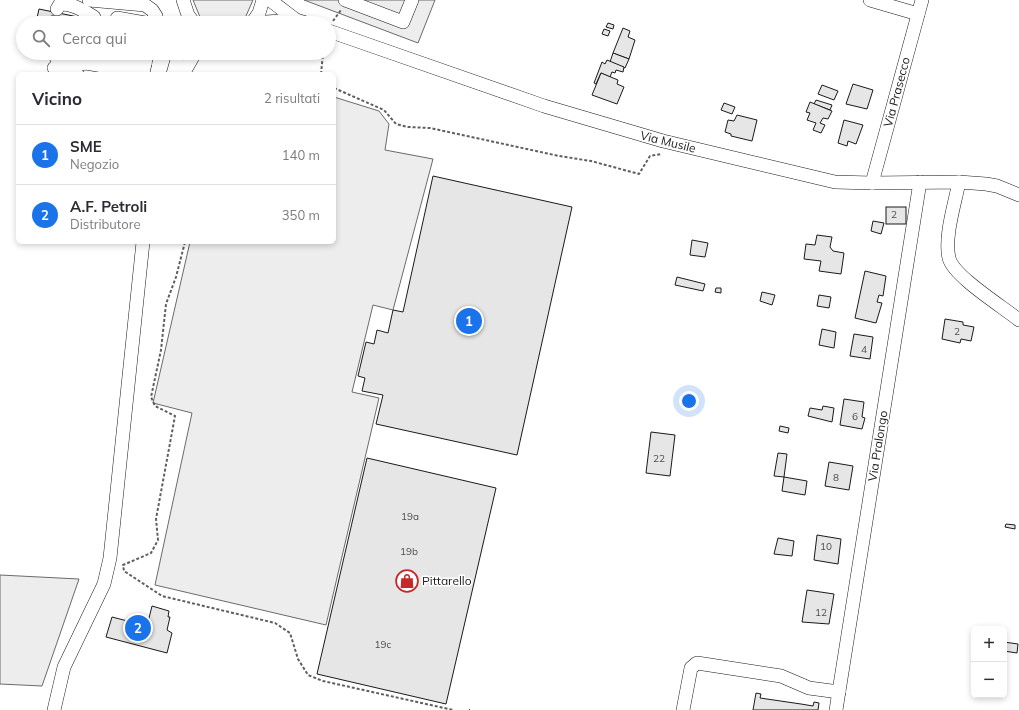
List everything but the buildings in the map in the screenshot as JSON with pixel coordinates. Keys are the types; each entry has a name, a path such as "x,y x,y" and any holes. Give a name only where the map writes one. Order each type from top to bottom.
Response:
{"street":[{"path":"89,0 145,5 152,10 156,16"},
{"path":"183,0 188,16"},
{"path":"257,16 263,0"},
{"path":"270,0 293,16"},
{"path":"346,0 403,22 412,0"},
{"path":"870,0 918,14"},
{"name":"Via Prasecco","path":"872,183 922,0"},
{"path":"94,16 98,6 104,1"},
{"path":"56,13 60,4 62,3 72,6 87,16"},
{"name":"Via Musile","path":"336,33 544,106 650,138 835,182 959,182 997,186 1019,195"},
{"path":"52,60 59,69 70,72"},
{"path":"59,69 81,60"},
{"path":"94,60 139,72"},
{"path":"143,72 145,60"},
{"path":"175,72 178,60"},
{"path":"176,72 188,60"},
{"name":"Via Pralongo","path":"836,710 920,182"},
{"path":"959,182 948,242 949,259 956,270 1019,320"},
{"path":"54,710 64,667 104,584 110,558 143,244"},
{"path":"683,710 691,668 697,663 781,676 809,688 839,692"}],"path":[{"path":"336,16 346,0"},
{"path":"321,72 322,60"},
{"path":"336,89 384,110 396,124 408,127 437,130 559,156 591,161 638,174 650,156 664,154"},
{"path":"184,244 176,277 166,304 161,350 151,397 155,406 175,416 156,519 158,540 151,553 123,565 124,572 162,596 275,623 290,633 298,659 308,675 323,681 453,710"}],"shaded area":[{"path":"193,0 253,0 246,16 200,16"},
{"path":"304,0 435,0 418,43"},
{"path":"336,98 379,111 389,124 385,150 433,159 393,310 373,305 352,392 379,398 326,625 155,585 192,413 153,403 190,244 336,244"},
{"path":"0,575 79,579 42,686 0,684"}],"place":[{"name":"SME","path":"469,321"},
{"name":"Pittarello","path":"407,581"},
{"name":"A.F. Petroli","path":"138,628"}]}
